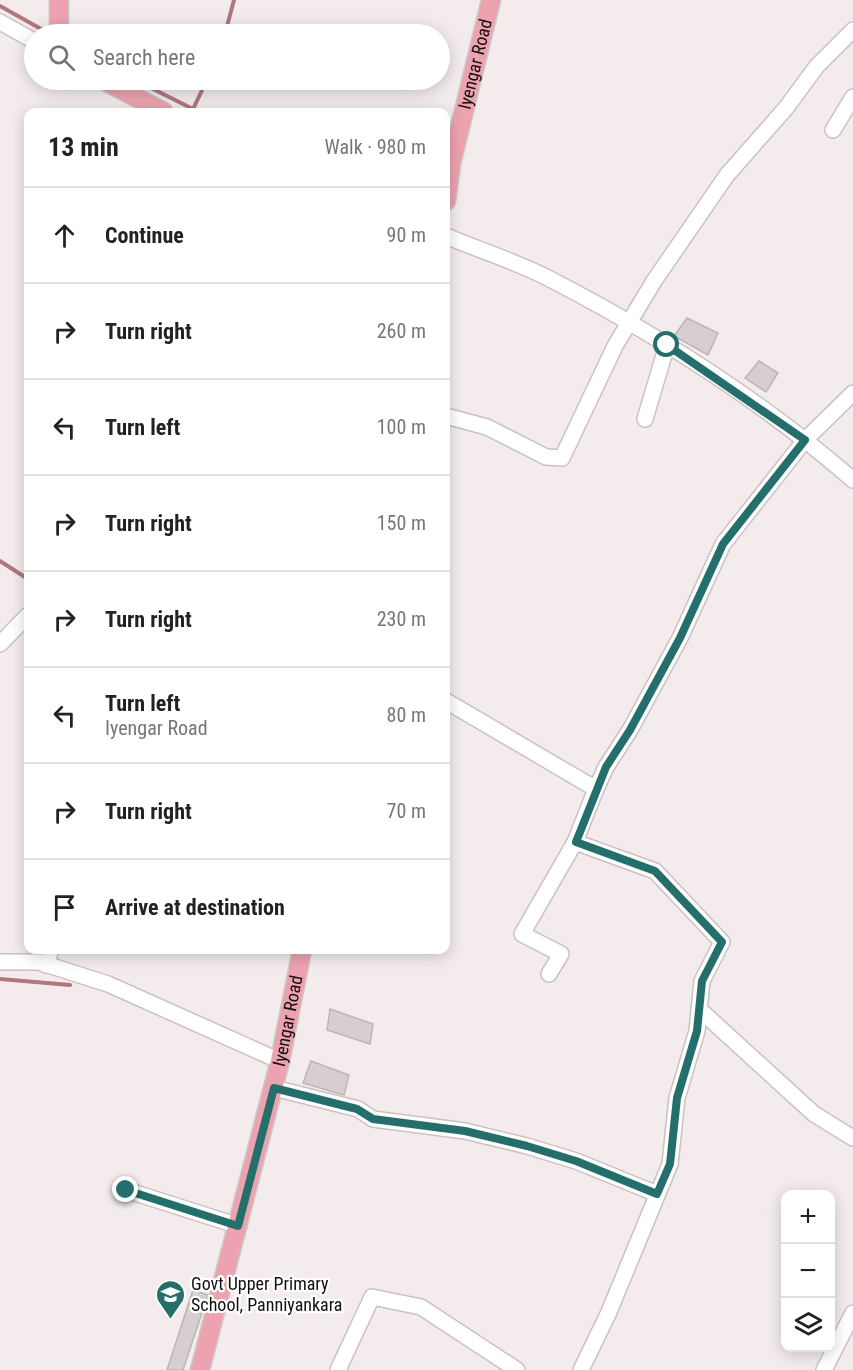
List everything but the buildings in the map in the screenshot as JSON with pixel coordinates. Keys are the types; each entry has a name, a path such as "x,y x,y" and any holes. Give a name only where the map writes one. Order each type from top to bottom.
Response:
{"main road":[{"path":"58,24 59,0"},
{"name":"Iyengar Road","path":"450,156 491,0"},
{"path":"122,90 156,108"},
{"name":"Iyengar Road","path":"201,1370 274,1088 301,954"}],"street":[{"path":"0,22 24,35"},
{"path":"450,417 487,427 546,457 562,458 628,322 727,175 786,108 816,66 853,30"},
{"path":"833,130 853,97"},
{"path":"450,238 544,276 667,345 805,440 853,480"},
{"path":"645,419 667,345"},
{"path":"549,974 561,954 522,934 576,842 596,789 680,638 723,544 805,440 853,393"},
{"path":"0,644 24,619"},
{"path":"450,702 596,789"},
{"path":"576,842 655,871 722,942 702,981 697,1031 677,1098 670,1164 609,1312 581,1370"},
{"path":"0,962 49,957 280,1061"},
{"path":"699,1009 814,1114 853,1138"},
{"path":"274,1088 357,1109 373,1119 465,1131 527,1146 576,1161 657,1194"},
{"path":"126,1190 238,1226"},
{"path":"338,1370 372,1297 421,1307 517,1370"},
{"path":"824,1370 853,1313"}],"waterway":[{"path":"228,24 234,0"},
{"path":"0,6 32,24"},
{"path":"155,90 191,108"},
{"path":"193,108 202,90"},
{"path":"0,561 24,576"},
{"path":"0,979 70,985"}],"place":[{"name":"Govt Upper Primary School, Panniyankara","path":"170,1320"}],"route":[{"path":"126,1190 238,1226 274,1088 357,1109 373,1119 465,1131 527,1146 576,1161 657,1194 670,1164 677,1098 697,1031 702,981 722,942 655,871 576,842 606,767 630,730 680,638 723,544 805,440 667,345"}]}
